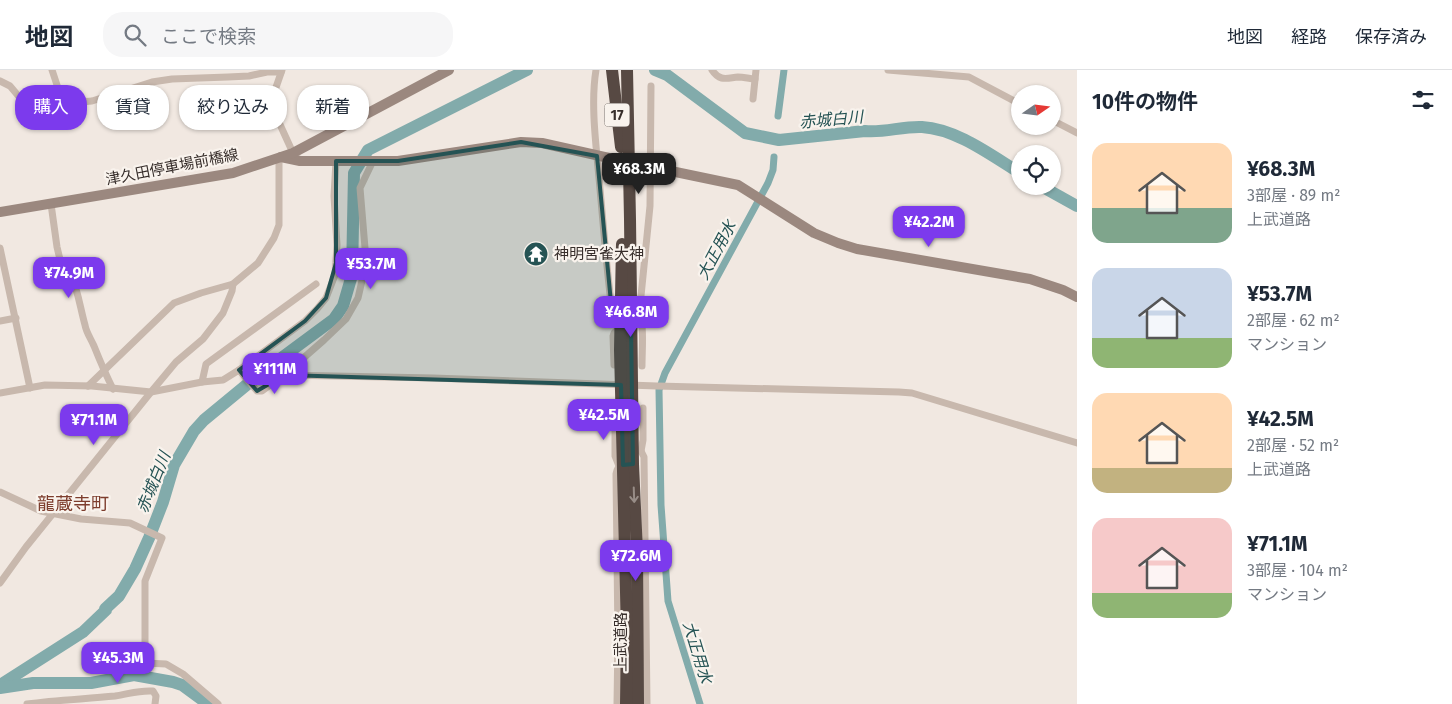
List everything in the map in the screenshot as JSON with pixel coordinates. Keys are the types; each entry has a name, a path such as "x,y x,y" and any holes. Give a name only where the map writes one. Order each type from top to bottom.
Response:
{"highway":[{"name":"上武道路","path":"626,704 626,327 621,79 627,70"},
{"name":"17","path":"621,79 634,70"},
{"name":"上武道路","path":"621,79 634,308 626,327"},
{"name":"上武道路","path":"626,386 637,450 625,465 637,561 638,704"}],"street":[{"path":"52,70 57,85"},
{"name":"津久田停車場前橋線","path":"0,212 233,173 293,153 449,70"},
{"path":"596,70 593,87 597,156 613,318 618,326 626,327"},
{"path":"712,70 714,74 724,79 755,79"},
{"path":"753,99 756,70"},
{"path":"888,70 943,72 968,77 1011,99"},
{"path":"87,101 152,82 172,79 249,76 282,71 273,96 272,107 293,153"},
{"path":"0,81 10,86 15,92"},
{"path":"642,366 640,311 634,308 641,296 650,206 646,166 651,86"},
{"path":"1061,125 1077,133"},
{"path":"88,386 174,304 201,293 233,284 258,263 274,238 279,225 280,158 300,161 398,161 521,142 542,143 609,158"},
{"path":"0,393 45,385 88,386 151,392 222,380 240,370 305,321 326,298 335,275 337,245 334,196 339,161"},
{"path":"240,370 257,391 262,391 284,375 346,319 358,298 364,272 365,248 360,188 374,161"},
{"path":"646,166 738,185 814,233 851,247 1030,279 1063,290 1077,297"},
{"path":"51,204 57,247 63,272 70,272 74,280 80,297 85,327 113,389"},
{"path":"0,248 30,388"},
{"path":"0,583 26,547 151,392 176,362 203,339 223,313 233,284"},
{"path":"202,382 206,364 316,284"},
{"path":"0,321 16,318"},
{"path":"614,366 613,336 614,333 626,327"},
{"path":"284,375 912,393 1077,443"},
{"path":"615,408 616,456 625,465 617,470 616,474 617,704"},
{"path":"643,408 644,440 637,450 644,456 647,704"},
{"path":"0,492 41,511 81,520 130,523 162,538 145,581 145,663 166,664 183,674 218,704"},
{"path":"26,704 116,695 142,690 153,691 156,696 155,704"}],"highlighted area":[{"path":"521,142 597,156 612,313 618,326 631,327 633,464 623,465 621,385 284,375 257,391 239,370 305,321 326,298 336,263 336,161 398,161"}],"waterway":[{"name":"赤城白川","path":"0,685 83,632 119,596 135,569 149,538 163,502 174,465 194,431 204,420 261,373 334,319 343,306 352,275 354,173 368,150 527,70"},
{"name":"赤城白川","path":"655,70 667,75 745,133 779,140 922,127 935,129 961,138 1011,167"},
{"name":"大正用水","path":"778,116 784,70"},
{"name":"大正用水","path":"700,704 668,601 661,505 659,390 665,373 768,183 773,170 774,157"},
{"name":"赤城白川","path":"1057,195 1077,206"},
{"path":"0,688 33,683 91,683 134,675 182,685 208,704"}],"tunnel":[{"path":"609,158 642,165"}],"place":[{"name":"神明宮雀大神","path":"536,254"}],"district":[{"name":"龍蔵寺町","path":"73,504"}]}
